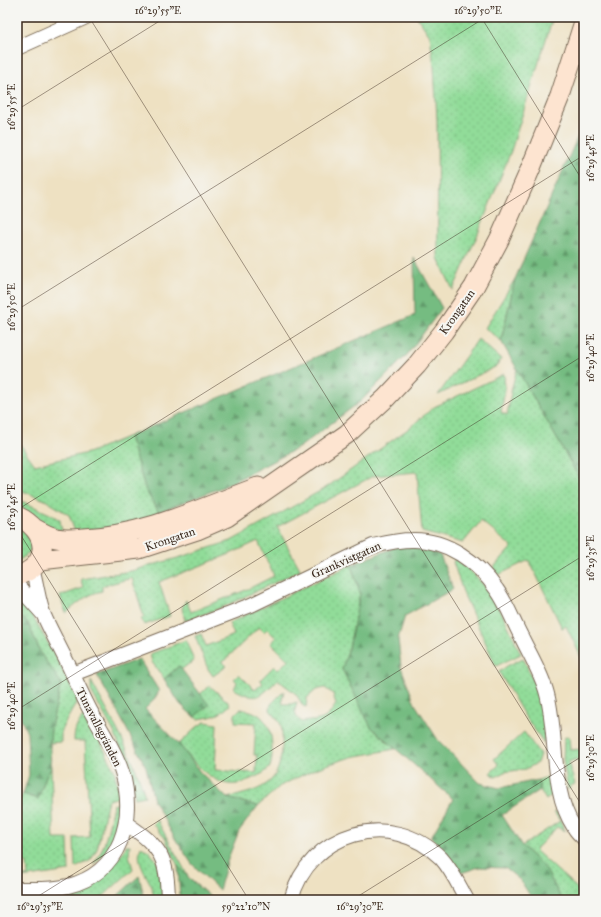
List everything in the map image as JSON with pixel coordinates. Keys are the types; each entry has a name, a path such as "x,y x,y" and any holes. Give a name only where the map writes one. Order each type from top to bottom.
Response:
{"street":[{"path":"17,48 86,17"},
{"name":"Krongatan","path":"30,568 132,550 167,541 227,517 347,434 386,398 417,365 444,331 474,287 500,238 560,96 584,22"},
{"name":"Krongatan","path":"560,96 584,52"},
{"name":"Krongatan","path":"17,516 46,535 57,538 66,539 109,536 162,524 285,476"},
{"path":"30,568 42,549 41,537 34,528"},
{"name":"Grankvistgatan","path":"73,674 252,605 373,546 392,541 413,540 435,543 468,559 483,573 497,590 511,615 541,677 547,694 560,796 574,828 584,839"},
{"name":"Tunavallsgränden","path":"17,889 53,888 69,885 86,879 101,869 113,856 122,840 126,824 125,790 122,773 115,755 86,702 44,616 30,568"},
{"name":"Tunavallsgränden","path":"17,585 44,616"},
{"path":"126,824 148,838 160,853 166,869 168,900"},
{"path":"291,900 304,870 326,847 342,838 358,833 377,830 412,839 428,847 442,859 466,900"}],"green space":[{"path":"417,17 553,17 511,151 477,236 453,290 438,258 437,120 434,66 430,36"},
{"path":"582,127 584,128 584,486 501,341 515,279"},
{"path":"414,258 442,308 407,355 361,401 300,447 225,486 159,512 146,491 129,436 415,315"},
{"path":"515,279 501,341 485,328"},
{"path":"478,339 501,359 497,366 438,395"},
{"path":"517,369 584,486 584,663 566,626 562,628 529,560 498,575 493,568 512,547 481,521 463,543 422,532 417,472 373,476 277,527 300,569 299,571 223,607 185,621 182,608 186,600 191,612 246,590 274,576 258,541 230,554 159,582 170,616 144,625 141,618 144,617 132,578 102,586 102,591 87,597 66,613 60,596 83,588 81,579 131,571 231,541 327,487 408,429 434,407 504,374 505,390 501,412 507,415"},
{"path":"129,436 146,491 159,512 134,524 75,532 69,515 45,500 20,490 17,464 17,440 35,465 88,453"},
{"path":"17,499 60,520 62,531 49,526 34,514 17,506"},
{"path":"17,526 29,535 32,544 29,553 17,562"},
{"path":"398,546 426,548 440,555 453,589 405,616 398,639 401,667 415,704 438,740 480,783 499,788 538,780 540,790 502,815 522,846 545,868 562,900 533,900 520,880 505,868 479,867 461,873 431,837 453,799 371,727 342,669 349,648 360,593 351,565"},
{"path":"455,559 478,579 495,601 521,654 496,666 464,595 453,562"},
{"path":"351,565 360,593 349,648 342,669 371,727 395,749 351,757 315,769 280,786 258,806 227,798 263,786 272,779 275,774 280,761 282,731 280,723 270,710 271,704 284,691 282,701 283,704 297,702 295,711 297,718 302,722 322,719 329,714 336,704 333,694 325,688 316,690 307,698 306,707 303,706 296,694 278,680 262,694 254,697 234,689 237,682 234,679 239,674 255,690 263,683 260,680 274,666 278,670 288,660 271,643 276,638 267,629 264,632 259,627 223,662 227,666 213,676 208,669 195,636 201,634 206,646 234,635 229,623"},
{"path":"24,602 58,660 78,700 61,730 61,742 50,743 51,727 61,683 41,654 28,623 17,613 17,607"},
{"path":"17,613 28,623 41,654 61,683 51,727 51,769 46,776 38,799 23,794 29,775 27,733 17,709"},
{"path":"186,640 194,661 181,670 179,666 164,679 152,662 150,654"},
{"path":"523,658 540,699 544,721 544,743 524,715 499,672"},
{"path":"139,659 159,691 154,700 145,709 179,744 200,772 227,798 258,806 239,831 229,856 219,890 192,864 174,837 154,801 146,767 97,675"},
{"path":"179,666 209,705 194,717 180,704 164,679"},
{"path":"91,681 128,751 145,796 135,798 128,766 114,732 91,691"},
{"path":"210,686 230,705 222,712 207,718 198,719 194,717 208,705 200,694"},
{"path":"240,709 255,713 261,716 265,721 272,741 272,761 270,767 261,774 241,783 228,784 220,782 204,772 179,744 197,727 205,722 217,724 215,770 256,773 257,755 254,755 256,723 235,722 235,714"},
{"path":"84,716 88,717 114,769 120,797 108,800 97,849 91,860 75,868 74,838 90,837 85,741 74,741 76,727"},
{"path":"524,732 540,754 537,763 526,769 504,772 496,777 490,773 499,765 494,759"},
{"path":"569,736 570,750 584,749 584,764 580,765 578,759 568,762 575,784 570,786 571,788 568,789 563,760 564,738"},
{"path":"51,769 54,839 68,839 69,871 17,878 17,876 28,876 27,863 17,863 17,803 23,794 38,799 46,776"},
{"path":"548,777 552,795 546,800 540,790 538,780"},
{"path":"120,803 114,837 106,852 93,864 101,852 104,844 113,805"},
{"path":"554,812 557,812 565,831 557,827 535,850 579,890 584,885 584,898 581,897 579,900 562,900 545,868 522,846 560,821"},
{"path":"157,820 188,876 178,866 165,838 153,824"},
{"path":"126,845 130,845 129,855 133,869 99,900 17,900 17,896 57,894 92,882 110,870 125,849"},
{"path":"141,847 149,851 158,863 163,900 154,900 152,887 140,862 139,857"},
{"path":"178,866 193,882 214,900 180,900"},
{"path":"139,876 145,900 113,900"}]}
